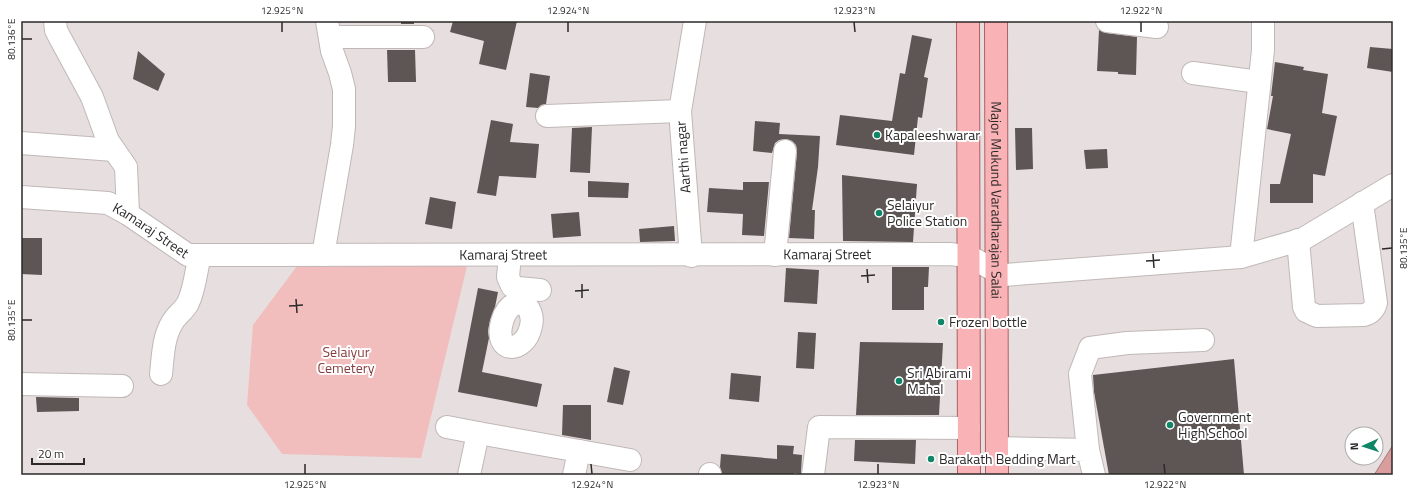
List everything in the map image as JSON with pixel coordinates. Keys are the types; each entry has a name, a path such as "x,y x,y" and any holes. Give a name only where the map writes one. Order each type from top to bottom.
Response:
{"main road":[{"name":"Major Mukund Varadharajan Salai","path":"968,21 969,475"},
{"name":"Major Mukund Varadharajan Salai","path":"996,21 997,475"}],"street":[{"path":"55,21 56,30 92,97 104,132 126,167 128,214"},
{"name":"Aarthi nagar","path":"690,256 680,111 695,21"},
{"path":"1107,21 1158,27"},
{"path":"1242,257 1263,50 1264,21"},
{"path":"323,255 344,126 344,89 332,51 328,29 423,37"},
{"path":"1193,73 1259,82"},
{"path":"546,116 680,111"},
{"path":"21,143 114,150"},
{"path":"775,255 785,151"},
{"path":"997,272 1004,274 1242,257 1303,239 1381,192"},
{"path":"1298,240 1304,307 1306,311 1317,316 1364,315 1370,313 1375,308 1376,302 1381,192"},
{"name":"Kamaraj Street","path":"21,196 108,203 128,214 188,255 690,256 949,254 969,256 997,272"},
{"path":"161,374 167,334 173,321 187,305 190,299 200,255"},
{"path":"510,255 508,277 512,286 518,288 533,298 546,273 547,255"},
{"path":"1094,475 1088,450 1080,374 1090,348 1127,343 1203,340"},
{"path":"21,384 122,386"},
{"path":"447,427 630,460"},
{"path":"813,475 820,427 969,428"},
{"path":"469,475 478,433"},
{"path":"997,448 1088,450"},
{"path":"574,475 579,451"}],"green space":[{"name":"Selaiyur Cemetery","path":"300,262 468,262 421,458 282,454 247,405 253,325"}],"shaded area":[{"path":"1393,445 1393,475 1374,475 1380,466 1384,466 1384,459"}],"building":[{"path":"401,21 414,21 414,24 401,24"},
{"path":"453,21 517,21 506,70 479,64 484,41 450,32"},
{"path":"1099,30 1106,33 1137,37 1136,75 1097,71"},
{"path":"912,35 932,39 924,77 928,78 922,118 918,117 914,155 836,145 840,115 892,121 900,73 905,74"},
{"path":"1370,47 1393,49 1393,72 1367,68"},
{"path":"387,50 415,50 416,82 388,82"},
{"path":"138,51 165,74 158,91 133,79"},
{"path":"1275,62 1304,67 1303,70 1328,74 1322,113 1337,116 1325,176 1313,174 1313,203 1270,203 1270,184 1280,184 1291,134 1267,129 1273,96 1271,96"},
{"path":"530,73 550,76 546,104 541,105 538,108 526,107"},
{"path":"491,120 513,124 510,142 539,144 536,178 499,176 496,196 477,193"},
{"path":"755,121 780,123 779,134 820,136 818,167 812,210 815,210 814,239 789,238 797,152 796,145 792,141 786,139 779,140 775,143 772,153 753,151"},
{"path":"592,127 590,173 570,172 572,128"},
{"path":"1015,128 1032,128 1033,169 1016,170"},
{"path":"1107,149 1108,168 1086,169 1084,150"},
{"name":"Selaiyur Police Station","path":"842,175 917,184 913,242 843,241"},
{"path":"588,181 629,183 628,198 588,197"},
{"path":"743,182 769,182 764,236 742,235 743,214 707,212 709,188 743,190"},
{"path":"430,197 456,202 452,229 425,224"},
{"path":"579,212 581,236 553,238 551,214"},
{"path":"674,226 675,241 640,242 639,229"},
{"path":"21,238 42,238 42,275 21,274"},
{"path":"892,267 929,267 928,287 924,287 924,310 892,310"},
{"path":"786,268 819,270 817,304 784,302"},
{"path":"478,288 498,292 495,307 490,320 488,331 489,338 482,372 542,384 537,407 458,392"},
{"path":"798,332 816,333 814,369 796,368"},
{"name":"Sri Abirami Mahal","path":"860,342 943,343 939,415 856,415"},
{"name":"Government High School","path":"1234,359 1244,475 1109,475 1094,392 1093,375"},
{"path":"614,367 630,371 623,405 607,402"},
{"path":"731,373 761,376 759,402 729,399"},
{"path":"36,397 79,398 79,411 37,412"},
{"path":"563,405 591,405 591,440 562,435"},
{"path":"855,440 916,440 915,464 854,461"},
{"path":"777,445 794,446 793,454 802,455 801,474 722,475 720,467 721,454 777,459"}],"place":[{"name":"Kapaleeshwarar","path":"877,135"},
{"name":"Selaiyur Police Station","path":"879,213"},
{"name":"Frozen bottle","path":"941,322"},
{"name":"Sri Abirami Mahal","path":"899,381"},
{"name":"Government High School","path":"1170,425"},
{"name":"Barakath Bedding Mart","path":"931,459"}]}
